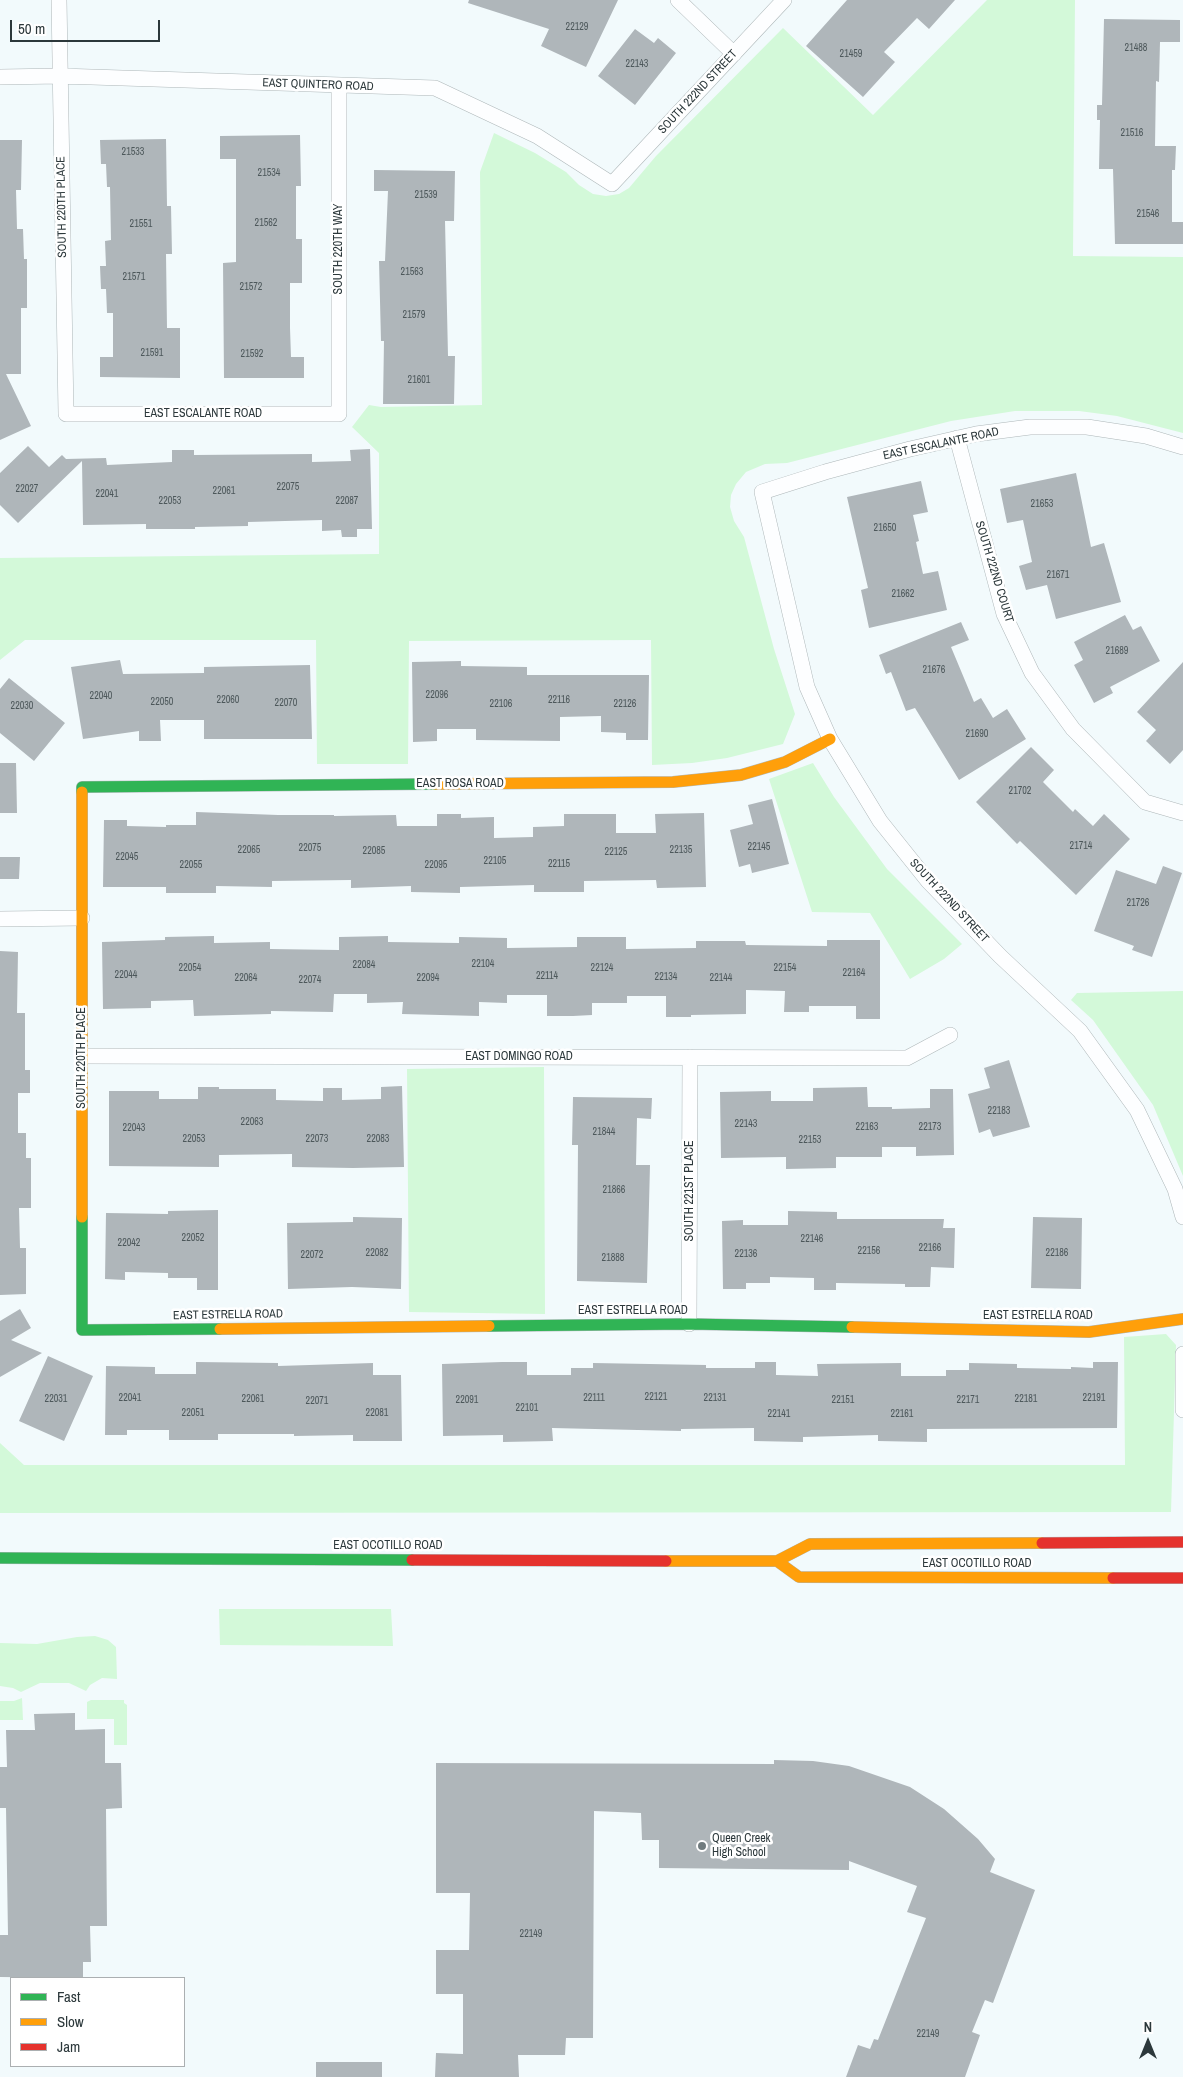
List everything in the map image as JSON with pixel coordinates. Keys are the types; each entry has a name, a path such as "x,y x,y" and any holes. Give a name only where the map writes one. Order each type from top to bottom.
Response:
{"street":[{"name":"SOUTH 220TH PLACE","path":"59,0 66,414"},
{"path":"678,0 734,54"},
{"name":"SOUTH 222ND STREET","path":"612,184 784,0"},
{"name":"EAST QUINTERO ROAD","path":"0,77 60,76 435,88 537,136 612,184"},
{"name":"SOUTH 220TH WAY","path":"339,85 339,414"},
{"name":"EAST ESCALANTE ROAD","path":"66,414 339,414"},
{"name":"EAST ESCALANTE ROAD","path":"762,492 825,472 957,438 1030,427 1087,427 1146,436 1183,447"},
{"name":"SOUTH 222ND COURT","path":"957,438 1004,614 1032,673 1072,729 1145,802 1183,813"},
{"name":"SOUTH 222ND STREET","path":"762,492 807,687 830,739 880,820 928,882 1000,956 1080,1031 1137,1110 1176,1189 1183,1217"},
{"name":"EAST ROSA ROAD","path":"82,787 673,782 741,775 785,762 830,739"},
{"name":"SOUTH 220TH PLACE","path":"82,787 82,1330"},
{"path":"0,919 82,918"},
{"name":"EAST DOMINGO ROAD","path":"82,1056 907,1058 950,1036"},
{"name":"SOUTH 221ST PLACE","path":"689,1324 690,1058"},
{"name":"EAST ESTRELLA ROAD","path":"82,1330 689,1324 1089,1332 1183,1319"},
{"path":"1183,1354 1183,1410"},
{"name":"EAST OCOTILLO ROAD","path":"0,1558 777,1561 810,1544 1183,1542"},
{"name":"EAST OCOTILLO ROAD","path":"777,1561 799,1576 1183,1578"}],"green space":[{"path":"987,0 1075,0 1073,256 1183,257 1183,433 1117,416 1079,411 1015,411 951,421 787,463 765,464 746,472 736,484 731,495 730,507 734,521 744,537 774,649 795,714 783,744 727,758 692,763 652,765 651,640 409,641 408,764 317,764 316,640 25,640 0,660 0,558 379,554 379,453 352,427 369,405 381,407 482,405 480,172 494,133 535,153 566,172 579,185 593,194 606,196 619,194 629,188 656,156 783,28 873,115"},
{"path":"813,763 834,797 887,869 962,944 944,959 910,979 870,913 812,912 769,779"},
{"path":"1183,991 1183,1176 1153,1105 1093,1020 1071,1000 1077,993"},
{"path":"544,1067 545,1314 409,1312 407,1069"},
{"path":"1166,1334 1176,1345 1171,1512 0,1513 0,1443 24,1465 1125,1465 1124,1337"},
{"path":"219,1609 391,1609 393,1646 220,1645"},
{"path":"95,1636 108,1640 116,1647 117,1679 102,1678 90,1685 86,1691 69,1683 40,1683 21,1692 13,1688 0,1686 0,1643 37,1644"},
{"path":"22,1698 23,1720 0,1720 0,1701 14,1701"},
{"path":"91,1700 124,1700 124,1703 127,1705 127,1745 114,1745 114,1719 87,1719 87,1702"}],"building":[{"path":"469,0 618,0 586,67 541,46 549,29 468,3"},
{"path":"847,0 955,0 929,29 917,18 884,52 895,62 863,97 806,46"},
{"path":"1104,19 1180,20 1180,42 1160,42 1159,82 1156,81 1155,146 1176,146 1175,170 1172,170 1172,222 1183,222 1183,244 1115,244 1113,169 1099,169 1100,120 1097,120 1097,105 1102,105"},
{"path":"635,29 654,43 658,38 676,53 635,105 598,76"},
{"path":"300,135 301,186 296,186 296,239 302,239 302,283 290,283 290,328 291,357 304,357 304,378 224,378 223,263 236,262 236,159 220,159 220,136"},
{"path":"166,139 167,206 171,206 172,254 166,254 167,328 180,328 180,378 100,377 100,357 113,357 113,313 107,313 106,289 101,289 100,266 106,266 105,241 111,240 110,187 107,187 106,164 101,164 100,140"},
{"path":"0,140 22,140 21,190 16,190 17,229 23,229 24,259 27,259 27,308 21,308 21,374 6,374 31,426 0,440"},
{"path":"374,170 455,171 454,221 445,221 448,356 455,356 454,404 383,404 384,341 381,341 379,261 385,261 388,191 374,191"},
{"path":"28,446 49,467 62,455 66,459 106,458 107,465 172,462 172,450 194,450 194,455 312,454 312,462 351,461 350,450 370,449 372,529 357,529 357,537 342,537 341,530 322,531 322,520 248,522 248,526 195,527 195,529 146,529 146,524 83,525 82,461 18,523 0,505 0,473"},
{"path":"1076,473 1091,547 1104,543 1121,602 1056,619 1047,585 1026,590 1019,566 1032,562 1023,520 1007,523 1000,489"},
{"path":"921,481 928,512 913,515 919,541 916,542 923,574 938,571 947,610 869,628 861,590 868,588 847,497"},
{"path":"1125,615 1133,630 1141,626 1160,661 1110,687 1113,693 1094,703 1074,665 1083,660 1074,642"},
{"path":"961,622 969,640 951,647 974,702 981,698 993,718 1007,709 1026,739 959,780 915,708 906,711 891,672 886,674 879,655"},
{"path":"120,660 123,674 204,673 204,667 310,665 312,739 204,739 204,720 160,720 161,741 139,741 139,731 83,739 71,667"},
{"path":"461,661 461,666 527,667 527,675 649,675 648,740 626,740 626,733 601,732 601,716 560,717 560,741 476,740 476,729 437,729 437,741 413,742 412,662"},
{"path":"1183,662 1183,750 1170,764 1146,741 1156,730 1137,712"},
{"path":"9,678 65,723 34,761 0,733 0,689"},
{"path":"1031,747 1054,770 1043,782 1073,812 1075,809 1093,826 1104,814 1130,839 1076,895 1020,841 1017,844 976,802"},
{"path":"0,763 16,763 17,813 0,813"},
{"path":"772,799 789,864 752,873 750,864 739,867 730,830 753,824 748,805"},
{"path":"196,812 334,816 396,815 397,826 437,826 437,814 461,814 461,818 494,817 494,838 533,837 533,827 564,826 564,814 616,814 616,833 656,833 655,814 704,813 706,887 657,888 656,880 584,881 584,892 534,892 534,885 460,887 460,893 411,892 411,886 351,888 351,880 272,881 272,887 216,886 216,893 166,893 166,887 103,887 104,820 127,820 127,826 166,827 166,825 196,825"},
{"path":"0,857 20,857 19,879 0,879"},
{"path":"1163,866 1182,873 1152,957 1132,950 1134,946 1094,931 1116,870 1156,884"},
{"path":"214,936 214,943 270,942 270,949 339,950 339,937 388,936 388,942 459,943 459,937 507,938 507,948 577,947 577,937 626,937 626,949 696,948 696,941 745,941 746,945 827,946 827,940 880,940 880,1019 856,1019 856,1006 809,1006 809,1012 784,1012 785,991 746,990 746,1014 691,1015 691,1017 666,1017 666,996 627,996 627,1003 592,1003 592,1015 573,1016 547,1016 547,995 507,995 507,1003 479,1002 479,1016 402,1014 403,1002 367,1003 367,994 334,994 333,1012 271,1011 271,1014 194,1016 193,1000 151,1001 151,1008 103,1009 102,942 165,940 165,937"},
{"path":"0,951 18,952 17,1013 25,1013 25,1070 30,1070 30,1093 18,1093 18,1133 26,1133 26,1158 31,1158 31,1208 19,1208 20,1248 26,1248 26,1294 0,1295"},
{"path":"1009,1060 1030,1127 993,1137 990,1129 979,1133 968,1094 990,1088 984,1068"},
{"path":"402,1086 404,1167 292,1167 292,1154 219,1155 219,1167 109,1166 109,1091 159,1091 159,1099 198,1099 198,1087 276,1089 276,1100 323,1101 323,1088 342,1088 342,1100 381,1099 381,1087"},
{"path":"867,1087 868,1107 892,1107 892,1109 930,1108 930,1089 953,1089 954,1155 916,1156 916,1147 882,1147 882,1157 836,1157 836,1168 786,1169 786,1157 721,1158 720,1092 771,1091 771,1101 813,1101 813,1088"},
{"path":"573,1097 652,1098 651,1119 637,1118 636,1165 650,1165 647,1283 577,1281 578,1145 572,1145"},
{"path":"218,1210 218,1290 197,1290 197,1278 168,1278 168,1273 125,1272 125,1280 105,1279 106,1213 168,1214 168,1211"},
{"path":"788,1211 837,1212 837,1219 944,1219 943,1228 955,1228 954,1268 931,1267 930,1287 905,1287 905,1284 836,1283 836,1290 814,1290 814,1278 770,1277 770,1283 746,1283 746,1289 723,1289 722,1221 743,1220 743,1225 788,1225"},
{"path":"353,1217 402,1218 401,1289 352,1287 288,1289 287,1223 353,1222"},
{"path":"1033,1217 1082,1218 1081,1289 1031,1288"},
{"path":"20,1309 31,1328 11,1340 42,1353 0,1377 0,1321"},
{"path":"48,1356 93,1376 64,1441 19,1421"},
{"path":"196,1362 278,1363 278,1366 373,1363 373,1375 401,1375 402,1441 353,1441 353,1435 294,1436 294,1434 218,1434 218,1440 169,1440 169,1430 127,1430 127,1435 105,1435 106,1366 155,1367 155,1374 196,1374"},
{"path":"527,1362 527,1375 571,1375 571,1368 593,1368 593,1363 706,1365 706,1368 755,1368 755,1362 776,1362 776,1375 818,1376 817,1364 901,1363 901,1376 946,1376 946,1370 969,1370 969,1363 1017,1364 1017,1368 1071,1369 1071,1367 1093,1368 1093,1362 1118,1362 1117,1428 927,1429 927,1442 878,1441 878,1435 803,1437 803,1442 754,1441 754,1428 681,1429 681,1431 552,1428 553,1441 503,1442 503,1435 443,1436 442,1364"},
{"path":"75,1713 75,1730 105,1729 105,1763 121,1763 122,1808 106,1809 107,1926 90,1926 91,1962 83,1962 83,1977 0,1977 0,1935 8,1935 6,1808 0,1808 0,1767 7,1767 6,1730 35,1730 34,1714"},
{"path":"774,1760 813,1761 849,1766 910,1787 944,1809 978,1839 995,1859 990,1872 1035,1890 993,2003 985,2000 972,2032 980,2035 965,2077 846,2077 858,2045 870,2049 874,2039 878,2040 926,1918 907,1912 917,1886 849,1861 849,1870 659,1868 659,1840 642,1840 641,1813 594,1811 593,2038 566,2038 565,2055 518,2055 519,2077 435,2077 436,2053 463,2054 463,1994 436,1994 436,1950 469,1950 470,1893 436,1893 436,1763 774,1764"},
{"path":"316,2062 382,2062 382,2077 316,2077"}],"traffic: fast":[{"path":"82,792 82,787 435,784"},
{"path":"82,1217 82,1330 220,1329"},
{"path":"489,1326 689,1324 852,1327"},
{"path":"0,1558 412,1560"}],"traffic: slow":[{"path":"435,784 673,782 741,775 785,762 830,739"},
{"path":"82,792 82,1217"},
{"path":"852,1327 1089,1332 1183,1319"},
{"path":"220,1329 489,1326"},
{"path":"666,1561 777,1561 810,1544 1042,1543"},
{"path":"777,1561 799,1577 1113,1578"}],"traffic: jam":[{"path":"1042,1543 1183,1542"},
{"path":"412,1560 666,1561"},
{"path":"1113,1578 1183,1578"}],"place":[{"name":"Queen Creek High School","path":"702,1846"}]}
